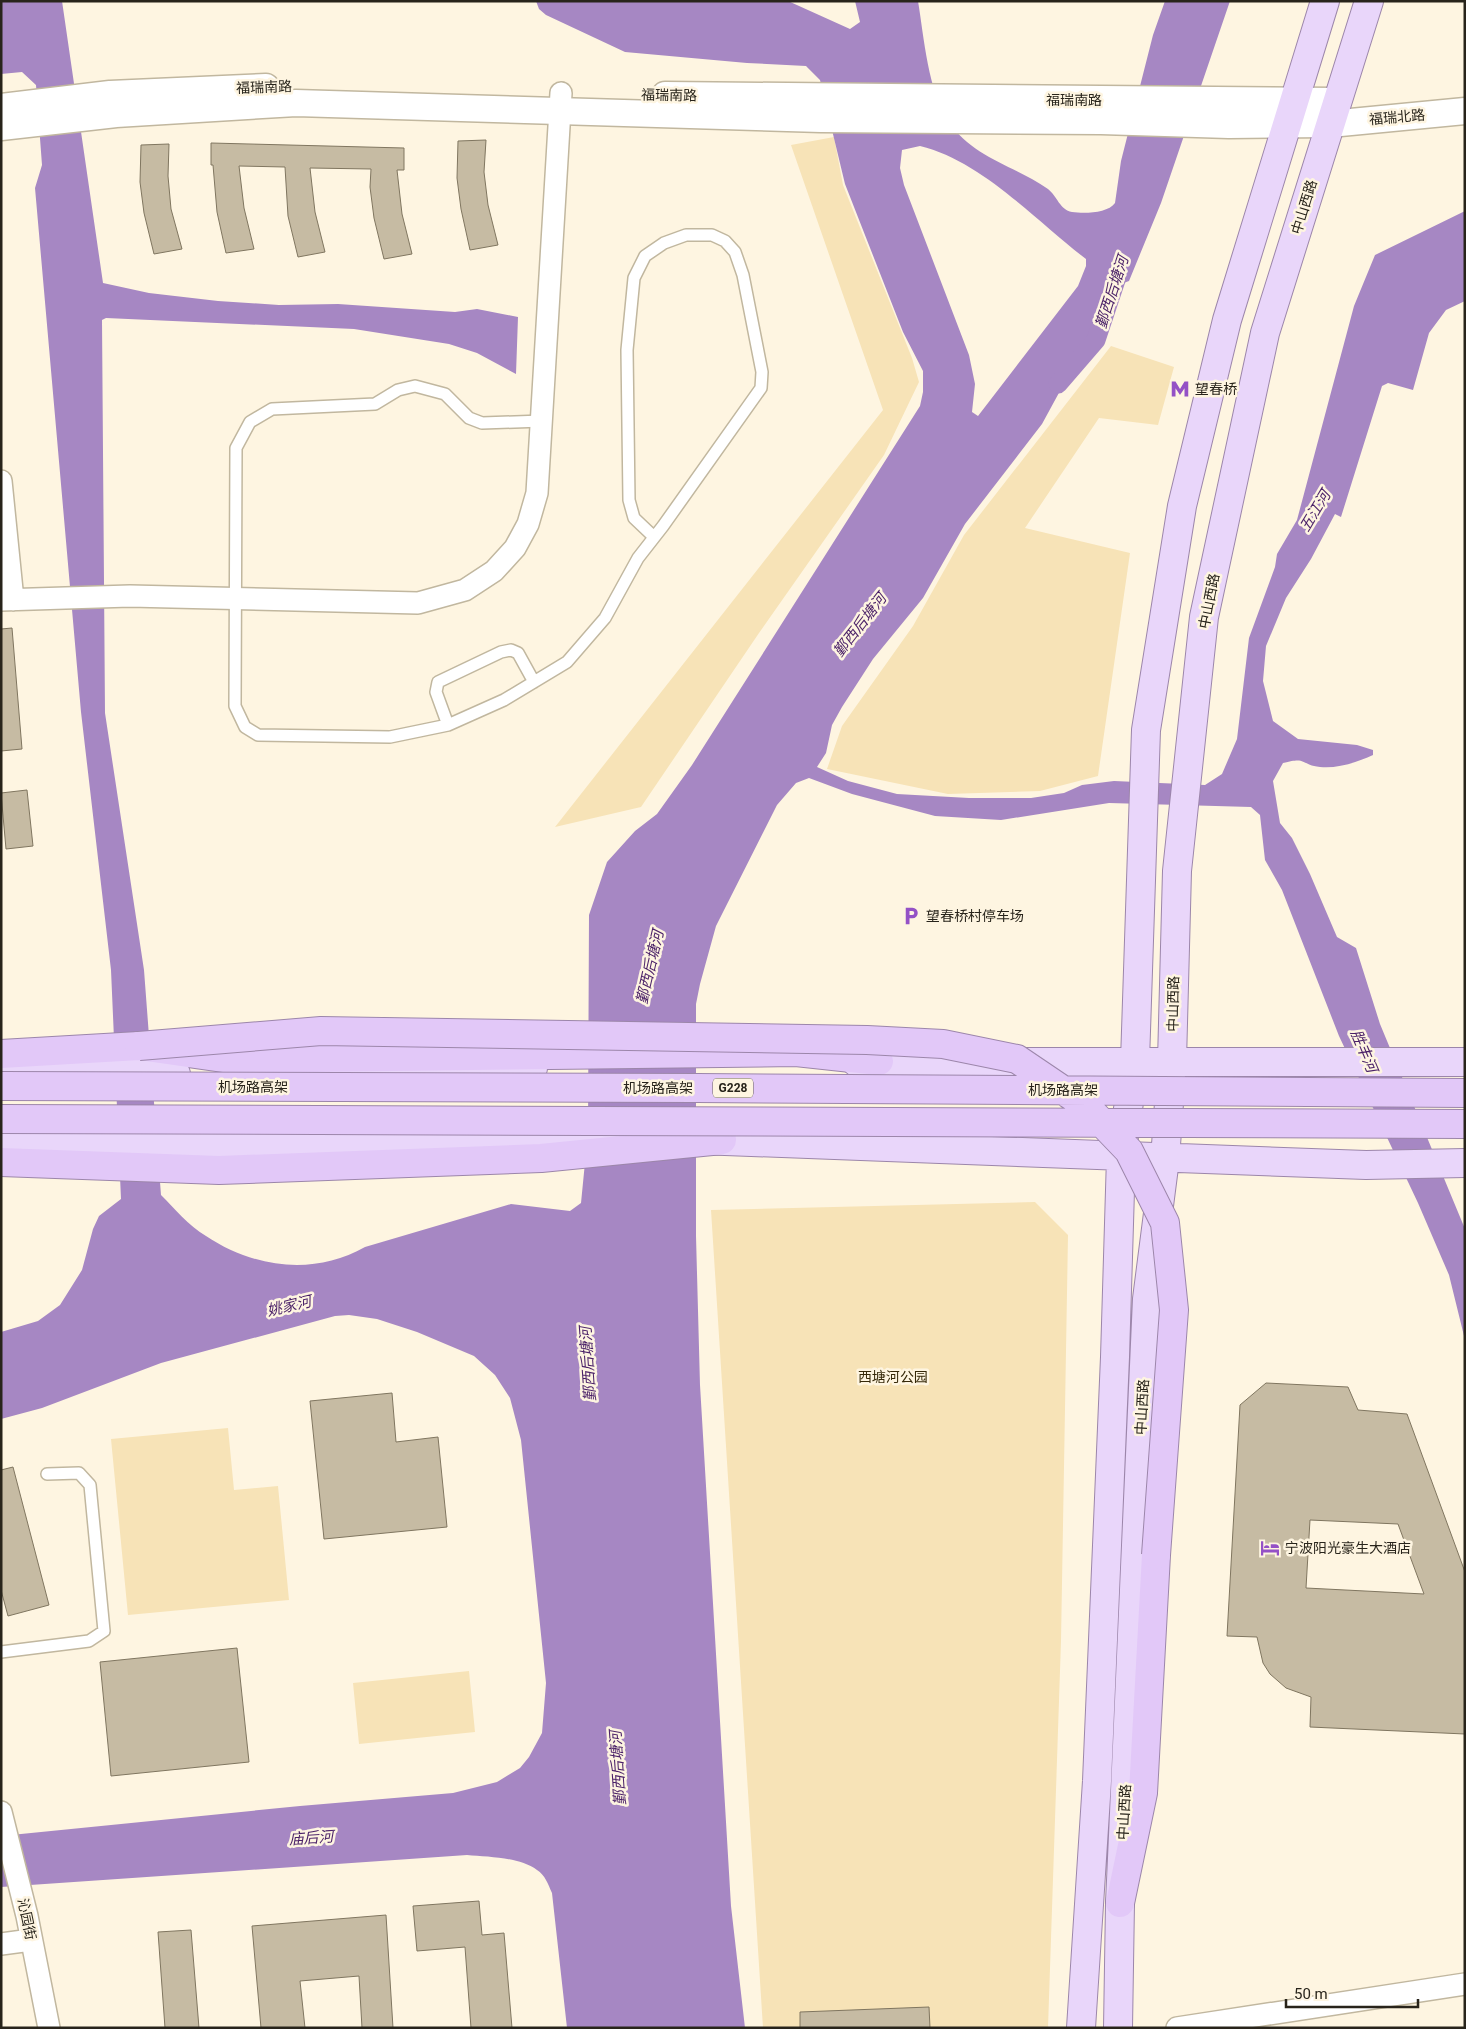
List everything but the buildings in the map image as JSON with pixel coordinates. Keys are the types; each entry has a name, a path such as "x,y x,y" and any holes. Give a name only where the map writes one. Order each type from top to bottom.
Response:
{"highway":[{"path":"1,1054 139,1046 321,1031 867,1040 943,1044 1017,1059 1085,1105 1129,1151 1165,1223 1174,1310 1156,1555 1143,1793 1120,1903"},
{"path":"139,1046 230,1059 796,1052 879,1061"},
{"name":"机场路高架","path":"1,1086 1465,1093"},
{"path":"1,1119 1465,1124"},
{"path":"1,1162 219,1170 541,1158 726,1140"}],"main road":[{"name":"中山西路","path":"1081,2028 1097,1771 1116,1356 1122,1157 1135,1062 1146,730 1182,506 1227,320 1325,1"},
{"name":"中山西路","path":"1118,2028 1120,1903 1147,1299 1165,1159 1172,1061 1177,871 1204,617 1265,334 1369,1"},
{"path":"1,1068 180,1074 340,1074 879,1061 1465,1062"},
{"path":"1,1142 185,1143 726,1140 1165,1159 1366,1165 1457,1163"}],"street":[{"name":"福瑞南路","path":"13,114 99,105 560,101 818,108 1232,113 1334,112"},
{"path":"1,481 7,600 130,596 418,603 465,590 494,571 515,548 528,524 538,493 560,101"},
{"name":"福瑞北路","path":"1334,112 1465,111"},
{"name":"沁园街","path":"3,1819 27,1916 49,2028"},
{"path":"1,1944 31,1940"},
{"path":"1177,2028 1465,1984"}],"lane":[{"path":"542,421 482,423 470,418 445,394 415,386 398,390 375,404 272,409 250,422 236,448 235,706 244,727 258,735 390,737 448,725 504,700 567,662 605,618 638,558 654,537 760,388 762,372 743,275 735,252 725,240 712,235 686,235 664,243 645,256 634,278 628,350 629,500 634,518 654,537"},
{"path":"448,725 436,692 438,682 501,652 511,650 518,653 534,682"},
{"path":"1,1652 89,1641 104,1631 90,1485 79,1473 46,1474"}],"green space":[{"path":"834,137 843,185 912,358 919,382 884,455 759,633 641,807 555,827 883,410 791,145"},
{"path":"1111,346 1174,367 1158,425 1099,418 1025,528 1130,553 1098,776 1040,791 948,794 827,769 842,726 913,626 964,535"},
{"name":"西塘河公园","path":"1035,1202 1068,1235 1061,1641 1048,2028 763,2028 711,1210"},
{"path":"228,1428 234,1490 278,1486 289,1600 128,1615 111,1439"},
{"path":"469,1671 475,1732 359,1744 353,1683"}],"water":[{"path":"1,1 62,1 103,283 149,293 218,301 279,305 338,304 455,312 477,309 518,317 516,374 477,353 449,344 354,329 106,318 102,320 105,713 144,970 161,1195 193,1227 225,1247 264,1261 284,1264 305,1265 325,1262 365,1247 511,1204 570,1211 581,1203 588,1132 589,915 607,862 635,831 657,814 692,765 920,406 923,392 923,371 903,332 845,184 820,80 806,66 747,63 625,52 546,15 539,9 536,1 788,1 850,29 860,22 855,1 918,1 932,80 942,110 949,122 959,134 982,153 1048,189 1064,209 1083,213 1102,211 1115,203 1121,161 1153,35 1165,1 1230,1 1161,203 1129,281 1110,288 1085,345 1042,424 965,524 923,598 873,659 832,725 826,753 817,767 848,781 897,794 969,798 1031,798 1064,793 1082,785 1114,781 1205,785 1222,774 1237,739 1249,638 1275,567 1277,554 1297,520 1354,306 1375,255 1465,211 1465,301 1446,310 1429,333 1413,390 1388,383 1382,386 1341,517 1335,514 1311,559 1286,598 1266,646 1263,681 1273,721 1298,739 1357,745 1373,750 1373,755 1367,758 1333,767 1314,766 1297,760 1283,763 1273,781 1280,823 1292,838 1310,874 1337,937 1356,948 1380,1024 1465,1229 1465,1340 1449,1275 1418,1203 1339,1036 1282,890 1265,860 1260,815 1251,807 1109,803 1001,820 935,816 852,794 809,778 796,783 777,805 716,926 696,1004 696,1236 700,1385 731,1906 745,2028 567,2028 552,1893 540,1872 522,1862 513,1860 467,1855 1,1887 1,1836 300,1806 453,1793 497,1782 520,1768 529,1757 542,1733 546,1683 521,1440 510,1398 495,1375 474,1356 417,1332 377,1319 349,1315 335,1316 161,1363 42,1408 1,1419 1,1332 38,1321 60,1305 82,1270 93,1229 99,1216 121,1199 111,970 81,712 35,188 42,165 36,85 22,72 1,74","holes":["920,146 943,154 987,178 1086,259 1086,266 1078,286 978,416 972,412 975,384 969,355 904,185 900,168 902,150"]}],"waterway":[{"name":"鄞西后塘河","path":"1058,384 1096,340 1122,262"}],"place":[{"name":"望春桥","path":"1180,389"},
{"name":"望春桥村停车场","path":"911,916"},
{"name":"宁波阳光豪生大酒店","path":"1270,1548"}],"water label":[{"name":"五江河","path":"1315,511"},
{"name":"胜丰河","path":"1364,1051"},
{"name":"姚家河","path":"289,1306"},
{"name":"庙后河","path":"311,1838"}]}
